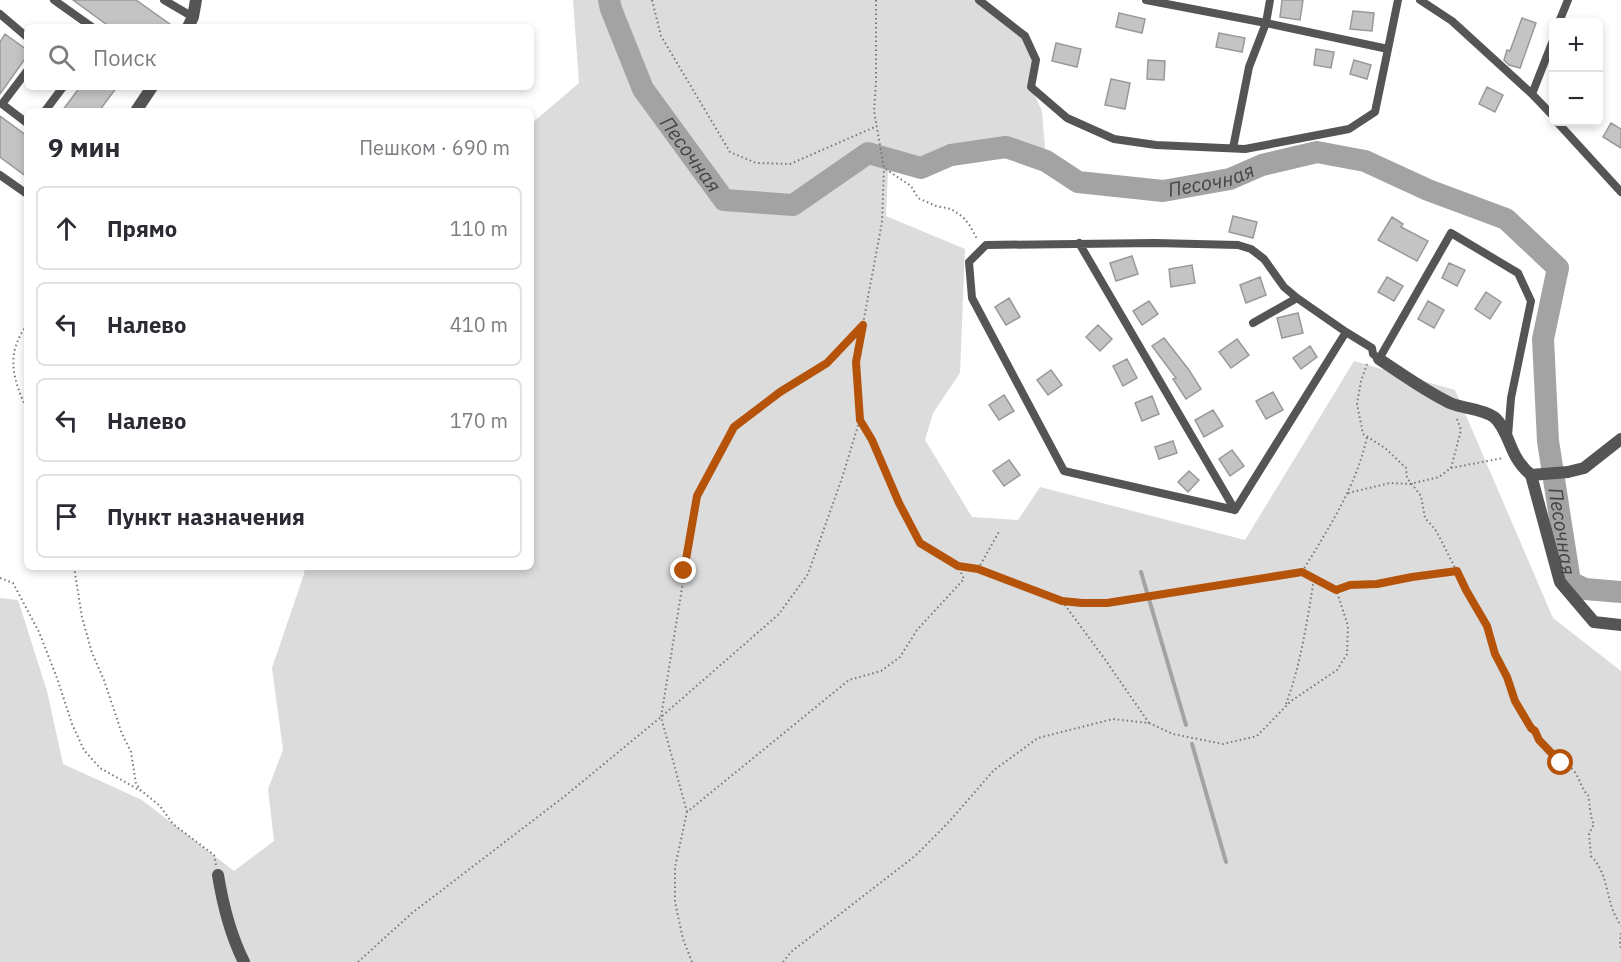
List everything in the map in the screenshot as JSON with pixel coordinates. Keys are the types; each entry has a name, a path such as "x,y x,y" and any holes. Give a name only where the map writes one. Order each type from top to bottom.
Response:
{"street":[{"path":"191,22 196,0"},
{"path":"138,108 150,90"},
{"path":"1376,356 1433,394 1453,404 1482,411 1496,418 1522,468 1531,475 1560,582 1594,622 1621,625"},
{"path":"1531,475 1568,472 1584,468 1621,439"},
{"path":"218,875 223,905 234,941 244,962"}],"lane":[{"path":"54,0 88,24"},
{"path":"164,0 191,22"},
{"path":"979,0 1025,36 1036,60 1031,87 1067,118 1114,140 1156,145 1245,149 1349,129 1375,112 1398,0"},
{"path":"1146,0 1388,49"},
{"path":"1233,148 1249,67 1266,23 1270,0"},
{"path":"1420,0 1452,21 1549,112"},
{"path":"1561,18 1568,0"},
{"path":"1,17 24,34"},
{"path":"1532,94 1549,51"},
{"path":"24,75 2,105 24,121"},
{"path":"47,108 61,90"},
{"path":"1561,126 1621,192"},
{"path":"0,175 24,192"},
{"path":"1376,356 1451,233 1518,273 1531,301 1510,398 1508,438"},
{"path":"1079,243 1234,510"},
{"path":"1234,510 1064,471 972,298 969,262 986,246 1079,243 1238,244 1251,249 1264,260 1284,287 1372,348 1376,356"},
{"path":"1254,323 1297,297"},
{"path":"1234,510 1346,332"}],"path":[{"path":"652,0 661,36 730,152 756,164 790,164 877,126"},
{"path":"358,962 412,913 565,796 661,717 779,614 808,574 860,420 856,362 882,222 884,167 874,111 876,0"},
{"path":"884,167 911,186 918,198 936,206 951,209 963,217 976,238 986,246"},
{"path":"692,962 683,939 675,902 675,867 687,812 661,717 697,496 734,427 780,392 827,363 863,325"},
{"path":"24,329 19,335 13,353 14,369 24,403"},
{"path":"1376,356 1366,366 1356,404 1363,434 1385,448 1406,468 1410,484 1421,496 1425,518 1435,529 1487,626 1495,654 1507,677 1515,701 1539,740 1561,763 1570,766 1588,795 1592,810 1591,820 1594,824 1589,834 1591,856 1599,864 1614,913 1621,926"},
{"path":"1451,468 1461,430 1453,404"},
{"path":"783,962 791,952 915,856 947,824 993,770 1038,738 1113,719 1149,723 1173,734 1223,744 1257,736 1291,701 1337,670 1347,654 1348,626 1336,590 1302,572 1107,603 1082,603 1062,601 978,569 958,566 920,543 899,503 872,440 860,420"},
{"path":"1302,572 1348,493 1362,459 1367,438"},
{"path":"1348,493 1390,483 1410,484 1439,477 1451,468 1515,456"},
{"path":"978,569 1000,530"},
{"path":"687,812 849,680 881,671 900,657 917,630 964,579 958,566"},
{"path":"74,570 82,617 92,653 131,752 135,784 160,806 173,824 214,855 218,875"},
{"path":"1336,590 1350,585 1377,584 1457,571"},
{"path":"0,578 13,583 39,632 72,724 84,750 100,768 143,792"},
{"path":"1284,708 1291,691 1302,648 1314,579"},
{"path":"1062,601 1149,723"},
{"path":"1621,933 1621,948"}],"shaded area":[{"path":"573,0 979,0 1025,36 1036,60 1031,87 1042,111 1046,161 1006,147 951,155 921,168 888,172 886,216 965,249 960,373 933,413 925,440 972,517 1018,520 1040,487 1245,540 1354,361 1455,390 1553,618 1621,671 1621,962 0,962 0,598 18,600 47,691 63,764 142,800 234,871 274,841 268,789 283,750 272,668 305,570 534,570 534,121 579,83"}],"building":[{"path":"73,0 136,0 170,24 106,24"},
{"path":"1282,0 1303,0 1300,20 1280,17"},
{"path":"1353,11 1374,13 1372,31 1350,29"},
{"path":"1119,13 1145,19 1142,33 1116,27"},
{"path":"1522,18 1536,23 1520,68 1509,65 1504,60 1507,50 1510,51"},
{"path":"1219,33 1245,38 1242,52 1216,47"},
{"path":"5,34 24,48 24,60 0,94 0,42"},
{"path":"1056,43 1081,49 1077,67 1052,61"},
{"path":"1316,49 1334,52 1331,68 1314,65"},
{"path":"1148,60 1165,61 1164,80 1147,79"},
{"path":"1354,60 1371,65 1367,79 1350,74"},
{"path":"1111,79 1130,83 1125,109 1105,105"},
{"path":"1487,87 1503,95 1495,112 1479,104"},
{"path":"78,90 115,90 101,108 64,108"},
{"path":"0,116 24,134 24,175 0,157"},
{"path":"1611,123 1621,129 1621,148 1603,137"},
{"path":"1233,216 1257,222 1253,238 1229,232"},
{"path":"1392,217 1403,224 1401,227 1428,241 1417,261 1378,240"},
{"path":"1132,256 1138,274 1116,281 1110,263"},
{"path":"1449,263 1465,270 1457,286 1442,278"},
{"path":"1192,265 1195,283 1171,287 1169,269"},
{"path":"1260,277 1266,295 1246,303 1240,285"},
{"path":"1387,277 1403,286 1394,301 1378,292"},
{"path":"1486,292 1501,302 1490,319 1475,309"},
{"path":"1009,298 1020,317 1006,325 995,307"},
{"path":"1149,301 1158,314 1142,325 1133,311"},
{"path":"1428,301 1444,310 1434,328 1418,319"},
{"path":"1298,313 1303,333 1282,338 1277,318"},
{"path":"1098,325 1112,339 1100,351 1086,337"},
{"path":"1164,338 1201,389 1186,399 1173,379 1176,378 1152,346"},
{"path":"1237,339 1249,355 1231,368 1219,352"},
{"path":"1310,346 1317,357 1301,369 1293,358"},
{"path":"1127,359 1137,378 1123,386 1113,366"},
{"path":"1051,370 1062,385 1048,395 1037,380"},
{"path":"1273,392 1283,410 1266,419 1256,401"},
{"path":"1004,395 1014,411 999,420 989,405"},
{"path":"1152,396 1159,414 1142,421 1135,403"},
{"path":"1213,410 1223,426 1204,437 1195,420"},
{"path":"1173,441 1177,453 1159,459 1155,447"},
{"path":"1232,450 1244,466 1230,476 1219,459"},
{"path":"1009,460 1020,475 1004,486 993,471"},
{"path":"1189,471 1199,480 1188,492 1178,482"}],"waterway":[{"name":"Песочная","path":"609,0 643,89 724,200 793,205 868,153 921,168 951,155 1006,147 1046,161 1078,182 1163,191 1230,179 1262,165 1317,152 1365,161 1428,190 1506,219 1558,268 1543,339 1548,441 1570,582 1585,589 1621,592"},
{"path":"1141,572 1186,725"},
{"path":"1192,744 1226,862"}],"route":[{"path":"684,571 697,496 734,427 780,392 827,363 863,325 856,362 860,420 872,440 899,503 920,543 958,566 978,569 1062,601 1082,603 1107,603 1302,572 1336,590 1350,585 1377,584 1457,571 1487,626 1495,654 1507,677 1515,701 1539,740 1561,763"}]}
